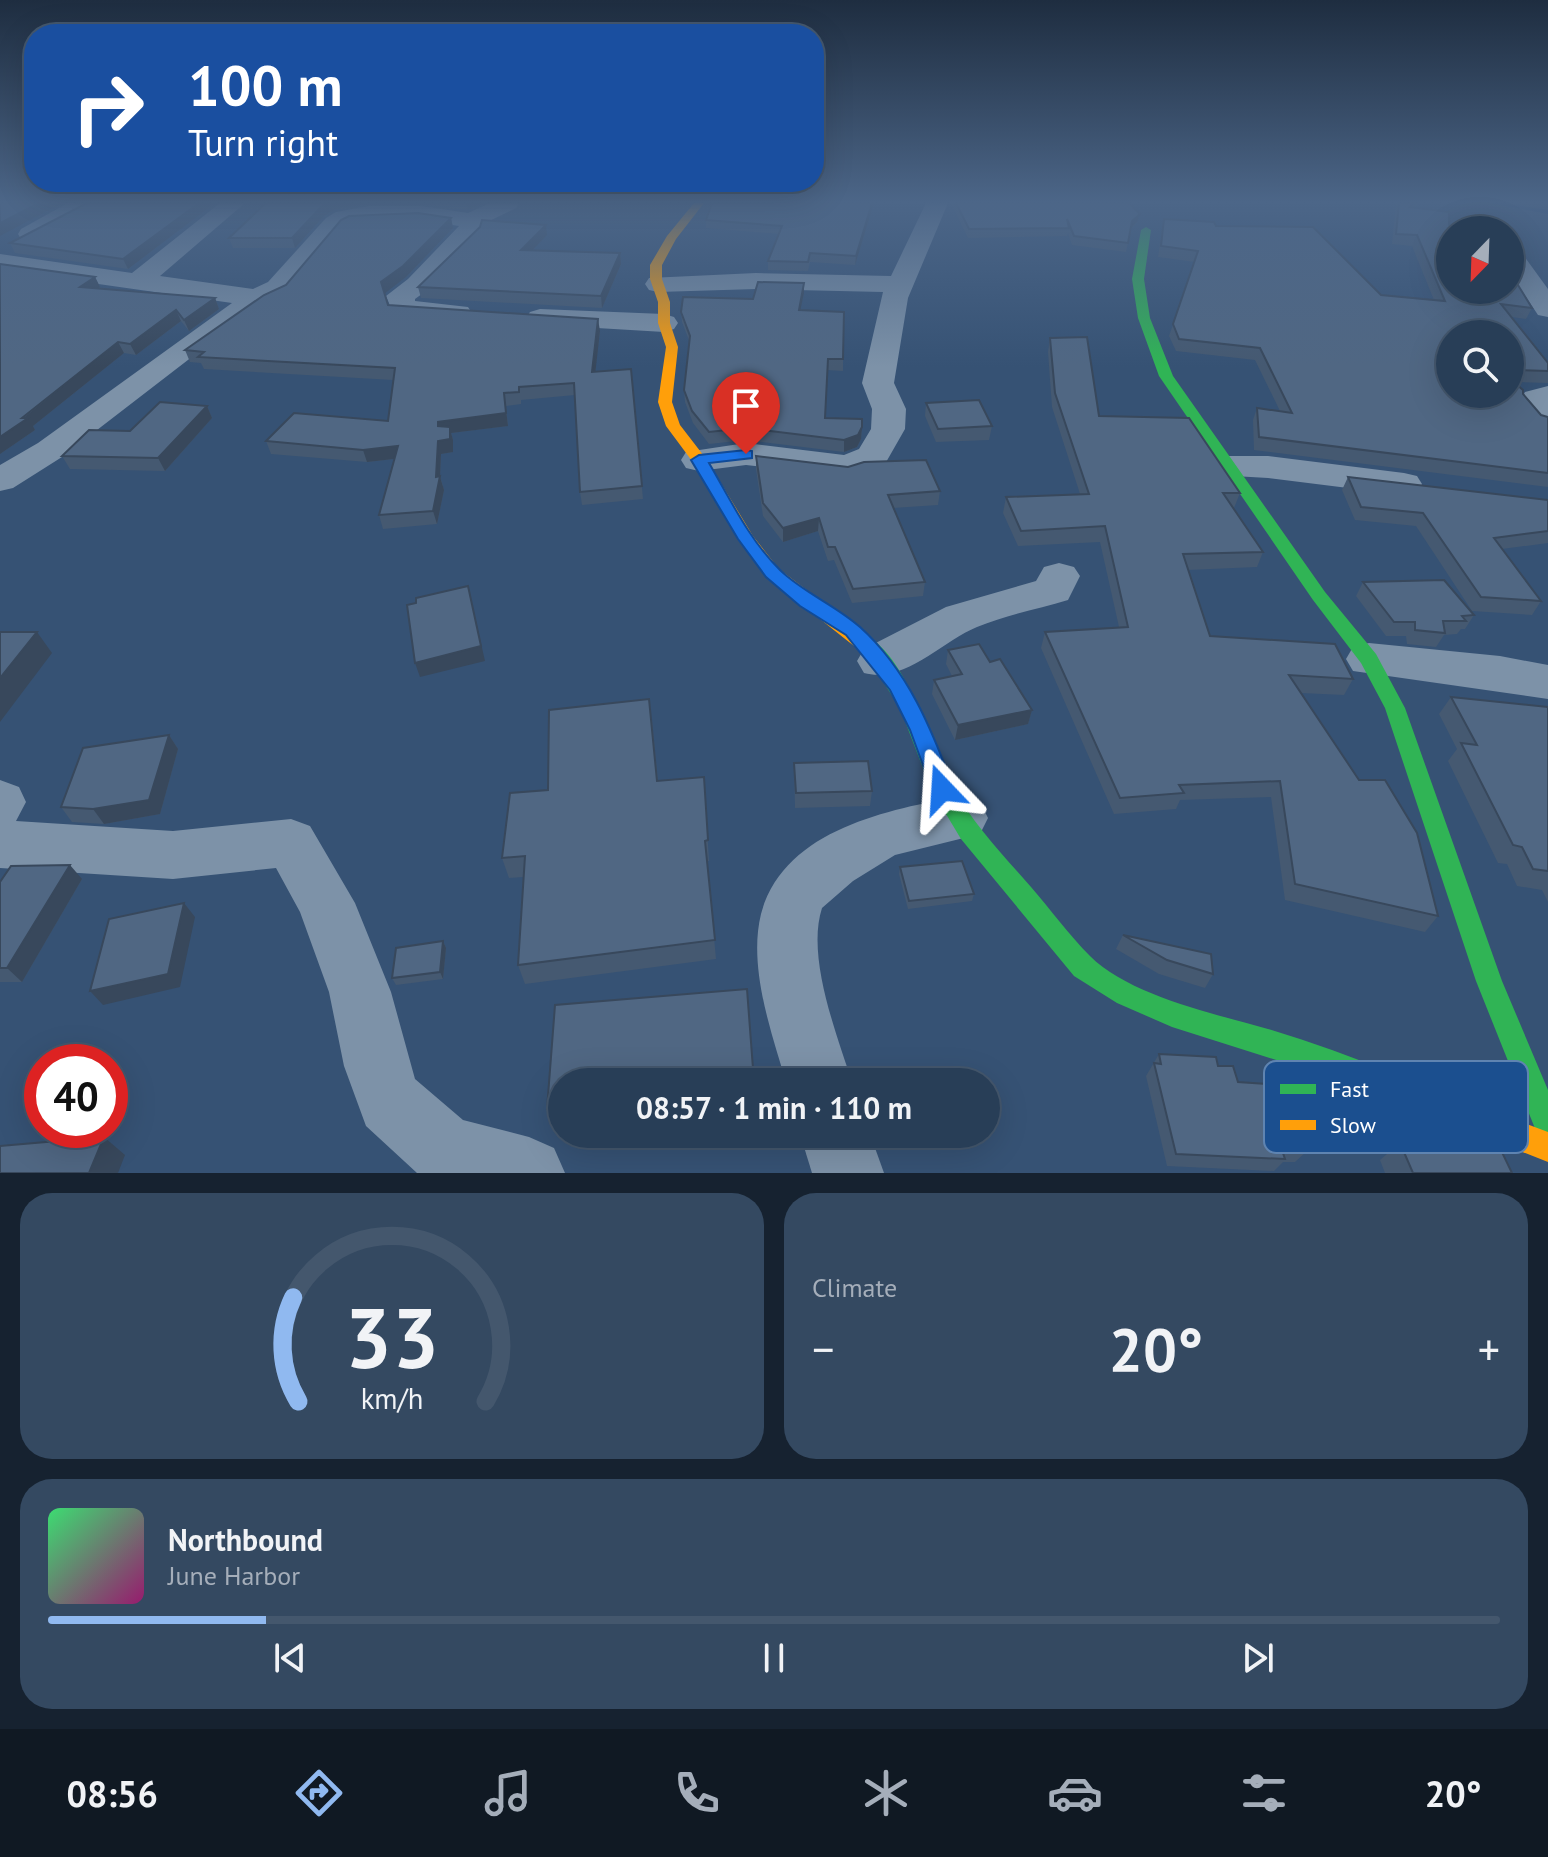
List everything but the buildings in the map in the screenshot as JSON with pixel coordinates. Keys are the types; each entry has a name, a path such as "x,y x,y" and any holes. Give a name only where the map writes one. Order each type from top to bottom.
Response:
{"street":[{"path":"137,282 167,258"},
{"path":"0,480 50,450 186,347 257,298 278,288 304,258"},
{"path":"444,258 417,285 400,296 404,309 480,314"},
{"path":"660,258 656,265 658,284 664,302 664,323 672,347 665,402 673,426 699,460 746,539 773,573 807,601 852,631 880,661 910,706 942,789 969,832 1083,967 1104,986 1162,1010 1321,1061"},
{"path":"699,460 746,454 848,466 872,456 888,429 889,409 878,383 888,339 887,327 899,284 911,258"},
{"path":"1141,258 1138,279 1144,318 1166,376 1319,596 1369,659 1395,708 1489,981 1522,1061"},
{"path":"0,262 257,298"},
{"path":"1524,274 1548,309"},
{"path":"658,284 783,281 899,284"},
{"path":"520,316 664,323"},
{"path":"1548,396 1537,399 1534,404 1548,419"},
{"path":"1229,467 1268,467 1430,488"},
{"path":"880,661 961,617 1053,590 1059,576"},
{"path":"1369,659 1500,673 1548,682"},
{"path":"815,1068 791,977 788,932 797,896 819,874 877,838 961,818"},
{"path":"0,844 173,855 291,843 332,918 360,992 377,1066 390,1102 444,1150 529,1173"},
{"path":"1528,1077 1548,1126"},
{"path":"1528,1139 1548,1147"},
{"path":"840,1148 848,1173"}],"traffic: fast":[{"path":"1141,258 1138,279 1144,318 1166,376 1319,596 1369,659 1395,708 1489,981 1522,1061"},
{"path":"861,641 880,661 910,706 942,789 969,832 1083,967 1126,994 1172,1014 1322,1061"},
{"path":"1528,1077 1548,1126"}],"traffic: slow":[{"path":"660,258 656,265 656,279 664,302 664,323 672,347 665,402 673,426 699,460 746,539 773,573 861,641"},
{"path":"1528,1139 1548,1147"}],"route":[{"path":"746,454 699,460 746,539 773,573 787,587 852,631 880,661 910,706 942,789"}]}
